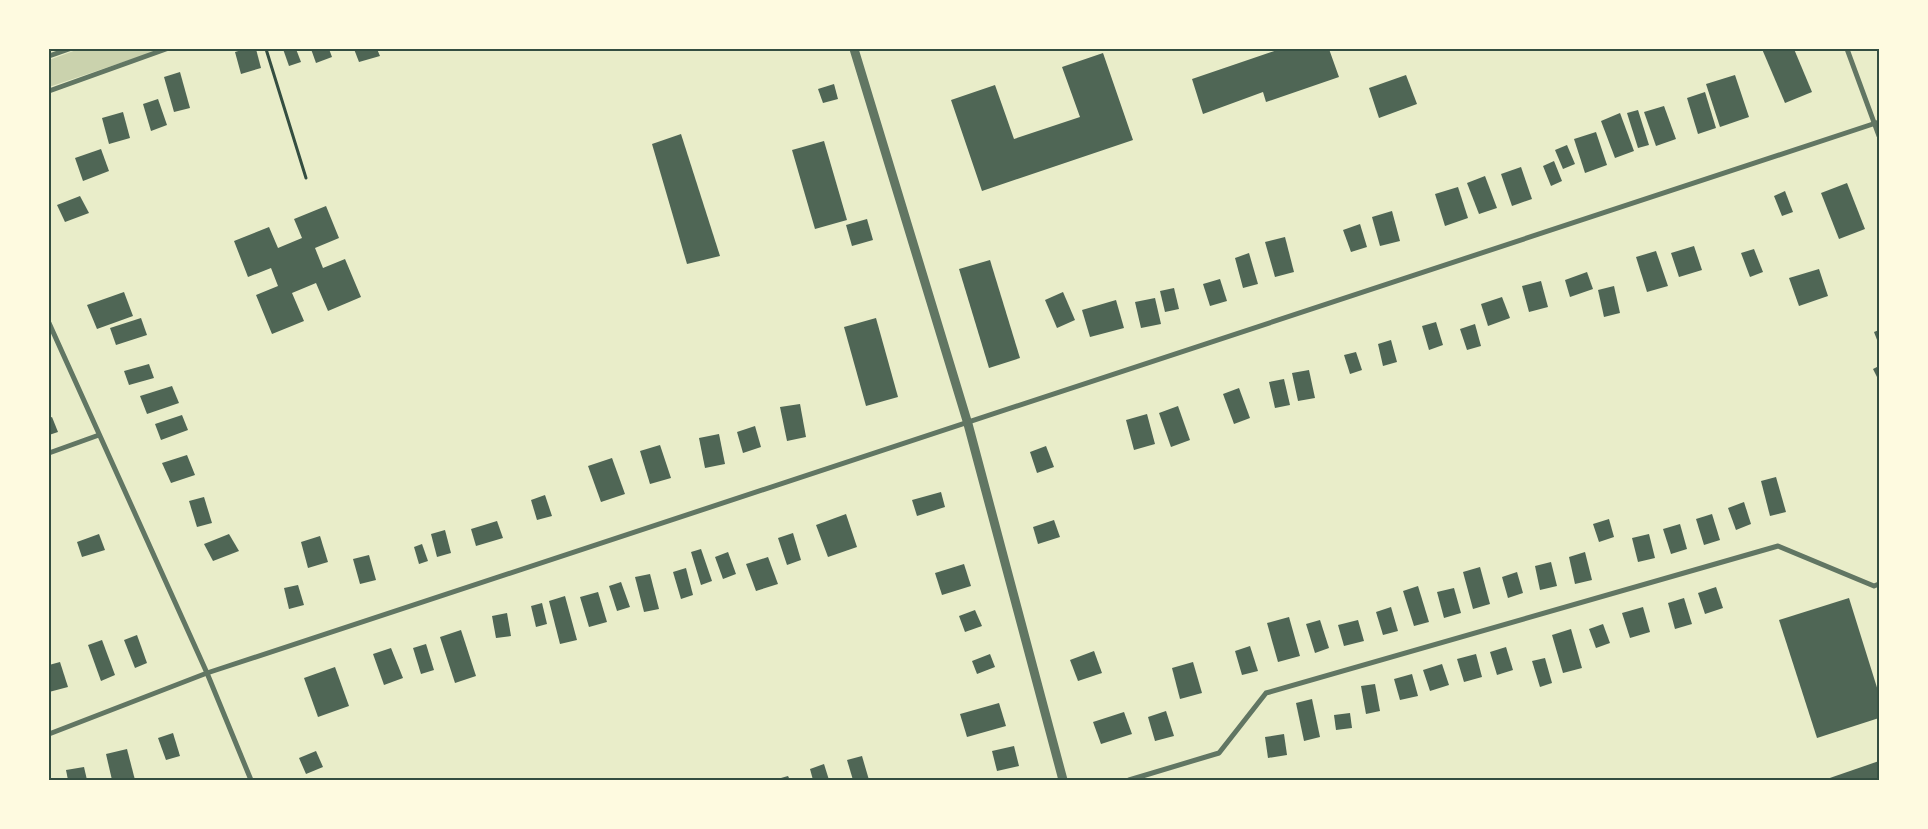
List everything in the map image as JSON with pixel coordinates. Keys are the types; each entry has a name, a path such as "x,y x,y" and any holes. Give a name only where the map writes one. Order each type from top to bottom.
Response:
{"street":[{"path":"49,56 69,49"},
{"path":"49,91 166,49"},
{"path":"854,49 968,424 1063,780"},
{"path":"1846,49 1877,123 1879,136"},
{"path":"49,734 206,673 968,424 1877,123"},
{"path":"49,323 206,673 251,780"},
{"path":"49,453 99,435"},
{"path":"1129,780 1219,753 1266,693 1778,546 1874,586 1879,584"}],"path":[{"path":"266,49 306,178"}],"green space":[{"path":"79,49 162,49 49,87 49,60"}],"building":[{"path":"245,49 256,49 261,68 241,74 235,52"},
{"path":"283,49 296,49 301,62 289,66"},
{"path":"311,49 329,49 332,57 316,63"},
{"path":"354,49 377,49 380,56 359,62"},
{"path":"1280,49 1329,49 1339,77 1266,102 1263,92 1203,114 1192,79"},
{"path":"1762,49 1794,49 1812,92 1785,103"},
{"path":"1103,53 1133,140 982,191 951,100 995,85 1014,139 1080,117 1062,67"},
{"path":"180,72 190,108 174,112 164,77"},
{"path":"1406,75 1417,104 1379,118 1369,88"},
{"path":"1735,75 1749,117 1720,127 1706,84"},
{"path":"834,84 838,99 823,103 818,89"},
{"path":"1705,92 1716,128 1698,134 1687,98"},
{"path":"158,99 167,125 151,131 143,104"},
{"path":"1664,106 1676,139 1656,146 1644,112"},
{"path":"1638,110 1649,145 1638,148 1627,113"},
{"path":"123,112 130,138 109,144 102,118"},
{"path":"1620,113 1634,151 1615,158 1601,121"},
{"path":"1596,132 1607,165 1585,173 1574,139"},
{"path":"681,134 720,256 687,264 652,144"},
{"path":"824,141 847,220 815,229 792,150"},
{"path":"1567,145 1575,164 1563,169 1555,150"},
{"path":"101,149 109,171 83,181 75,158"},
{"path":"1554,161 1562,181 1551,186 1543,166"},
{"path":"1521,167 1532,199 1512,206 1501,174"},
{"path":"1485,176 1497,208 1479,214 1467,183"},
{"path":"1847,183 1865,229 1839,239 1821,193"},
{"path":"1458,187 1468,218 1445,226 1435,194"},
{"path":"1785,191 1793,212 1782,216 1774,196"},
{"path":"80,196 89,213 65,222 57,205"},
{"path":"326,206 339,238 315,248 323,268 345,259 361,297 328,311 316,283 292,293 304,321 272,334 256,295 278,286 271,268 248,277 234,241 269,227 278,248 302,238 294,219"},
{"path":"1392,211 1400,241 1380,246 1372,217"},
{"path":"867,219 873,240 852,246 846,225"},
{"path":"1360,224 1367,247 1351,252 1343,230"},
{"path":"1285,237 1294,272 1275,277 1265,242"},
{"path":"1694,246 1702,270 1679,277 1671,253"},
{"path":"1754,249 1763,272 1750,277 1741,253"},
{"path":"1656,251 1668,286 1647,292 1636,257"},
{"path":"1249,253 1258,284 1243,288 1235,258"},
{"path":"990,260 1020,358 989,368 959,269"},
{"path":"1819,269 1828,296 1799,306 1789,278"},
{"path":"1587,272 1593,289 1570,297 1565,280"},
{"path":"1220,279 1227,301 1210,306 1203,284"},
{"path":"1541,281 1548,307 1529,312 1522,286"},
{"path":"1614,286 1620,313 1604,317 1598,290"},
{"path":"1174,288 1179,309 1165,312 1160,291"},
{"path":"124,292 133,316 97,329 87,305"},
{"path":"1063,292 1075,320 1057,328 1045,300"},
{"path":"1502,297 1510,318 1488,326 1481,304"},
{"path":"1155,298 1161,324 1141,328 1135,302"},
{"path":"1116,300 1124,328 1090,337 1082,310"},
{"path":"141,318 147,335 116,345 110,328"},
{"path":"876,318 898,397 866,406 844,327"},
{"path":"1436,322 1443,345 1429,350 1422,326"},
{"path":"1475,324 1481,346 1467,350 1460,329"},
{"path":"1879,330 1879,345 1874,332"},
{"path":"1391,340 1397,362 1383,366 1378,344"},
{"path":"1356,352 1362,370 1350,374 1344,355"},
{"path":"149,364 154,378 129,385 124,371"},
{"path":"1879,366 1879,379 1878,379 1873,369"},
{"path":"1309,370 1315,398 1298,401 1292,373"},
{"path":"1284,379 1290,405 1275,408 1269,382"},
{"path":"172,386 179,403 147,414 140,396"},
{"path":"1239,388 1250,418 1234,424 1223,394"},
{"path":"800,404 806,437 787,441 780,407"},
{"path":"1178,406 1190,440 1171,447 1159,413"},
{"path":"1147,414 1155,444 1134,450 1126,420"},
{"path":"182,415 188,430 161,440 155,424"},
{"path":"52,417 58,432 49,435 49,418"},
{"path":"755,426 761,447 743,453 737,432"},
{"path":"719,434 725,464 705,468 699,438"},
{"path":"660,445 671,478 650,484 640,451"},
{"path":"1046,446 1054,467 1037,473 1030,452"},
{"path":"187,455 195,475 171,483 162,463"},
{"path":"612,458 625,494 601,502 588,466"},
{"path":"1776,477 1786,512 1770,516 1761,481"},
{"path":"941,492 945,507 917,516 912,500"},
{"path":"545,495 552,516 537,520 531,500"},
{"path":"204,497 212,523 197,527 189,501"},
{"path":"1744,502 1751,524 1736,530 1728,508"},
{"path":"846,514 857,547 828,557 816,525"},
{"path":"1712,514 1720,540 1704,545 1696,519"},
{"path":"1609,519 1614,537 1599,542 1593,524"},
{"path":"1054,520 1060,537 1038,544 1033,527"},
{"path":"497,521 503,538 476,546 471,529"},
{"path":"1680,524 1687,549 1671,554 1663,529"},
{"path":"445,530 451,553 437,557 431,534"},
{"path":"793,533 801,560 787,565 778,538"},
{"path":"99,534 105,550 82,557 77,542"},
{"path":"229,534 239,551 213,561 204,544"},
{"path":"1649,534 1655,558 1638,562 1632,538"},
{"path":"320,536 328,562 308,568 301,542"},
{"path":"422,544 428,561 419,564 414,547"},
{"path":"701,549 712,581 701,585 691,552"},
{"path":"728,552 736,574 723,579 715,557"},
{"path":"1585,552 1592,580 1575,584 1569,557"},
{"path":"369,555 376,580 360,584 353,559"},
{"path":"768,557 778,584 756,591 746,564"},
{"path":"1551,562 1557,586 1540,590 1535,566"},
{"path":"964,564 971,586 942,595 935,573"},
{"path":"1480,567 1490,604 1473,609 1463,572"},
{"path":"686,568 693,595 681,599 673,572"},
{"path":"1517,572 1523,593 1508,598 1502,577"},
{"path":"650,574 659,609 644,612 635,577"},
{"path":"621,582 630,607 617,611 609,586"},
{"path":"298,585 304,605 289,609 284,588"},
{"path":"1418,586 1429,622 1414,626 1403,591"},
{"path":"1716,587 1723,608 1705,614 1698,593"},
{"path":"1454,588 1461,613 1444,618 1437,592"},
{"path":"598,592 607,622 589,627 580,597"},
{"path":"565,596 577,640 560,644 549,601"},
{"path":"1684,598 1692,624 1675,629 1668,603"},
{"path":"1849,598 1879,694 1879,718 1817,738 1779,620"},
{"path":"542,603 547,624 536,627 531,606"},
{"path":"1391,607 1398,631 1383,635 1376,612"},
{"path":"1643,607 1650,632 1630,638 1622,613"},
{"path":"975,610 982,626 965,632 959,616"},
{"path":"507,613 511,636 496,638 492,616"},
{"path":"1289,617 1300,656 1278,662 1267,623"},
{"path":"1320,620 1329,648 1315,653 1306,624"},
{"path":"1358,620 1364,641 1344,646 1338,625"},
{"path":"1603,624 1610,643 1596,648 1589,629"},
{"path":"1571,629 1582,668 1563,673 1552,635"},
{"path":"461,630 476,676 455,683 440,637"},
{"path":"137,635 147,663 135,668 124,640"},
{"path":"102,640 115,675 101,681 88,645"},
{"path":"426,644 434,670 421,674 413,648"},
{"path":"1250,646 1258,671 1242,675 1235,651"},
{"path":"1506,647 1513,670 1497,675 1490,652"},
{"path":"391,648 403,678 384,685 373,654"},
{"path":"1094,651 1102,673 1078,681 1070,660"},
{"path":"990,654 995,667 977,674 972,661"},
{"path":"1476,654 1482,677 1464,682 1457,659"},
{"path":"1545,658 1552,683 1540,687 1532,661"},
{"path":"60,662 68,687 49,692 49,665"},
{"path":"1193,662 1202,693 1180,699 1172,668"},
{"path":"1442,664 1449,685 1430,691 1423,670"},
{"path":"335,667 349,706 318,717 304,678"},
{"path":"1412,674 1418,696 1400,700 1394,679"},
{"path":"1375,684 1380,711 1366,714 1361,686"},
{"path":"1312,699 1320,737 1304,741 1296,703"},
{"path":"999,703 1006,726 967,737 960,714"},
{"path":"1166,711 1174,736 1155,741 1148,717"},
{"path":"1124,712 1132,734 1101,744 1093,722"},
{"path":"1350,713 1352,728 1336,730 1334,715"},
{"path":"173,733 180,756 166,760 158,738"},
{"path":"1284,734 1287,755 1268,758 1265,737"},
{"path":"1014,746 1019,766 997,771 992,751"},
{"path":"127,749 135,780 112,780 106,754"},
{"path":"316,751 323,767 306,774 299,758"},
{"path":"862,756 869,780 853,780 847,760"},
{"path":"1879,761 1879,780 1824,780"},
{"path":"824,764 829,780 813,780 810,769"},
{"path":"84,767 87,780 68,780 66,770"},
{"path":"788,776 790,780 774,780"}]}
